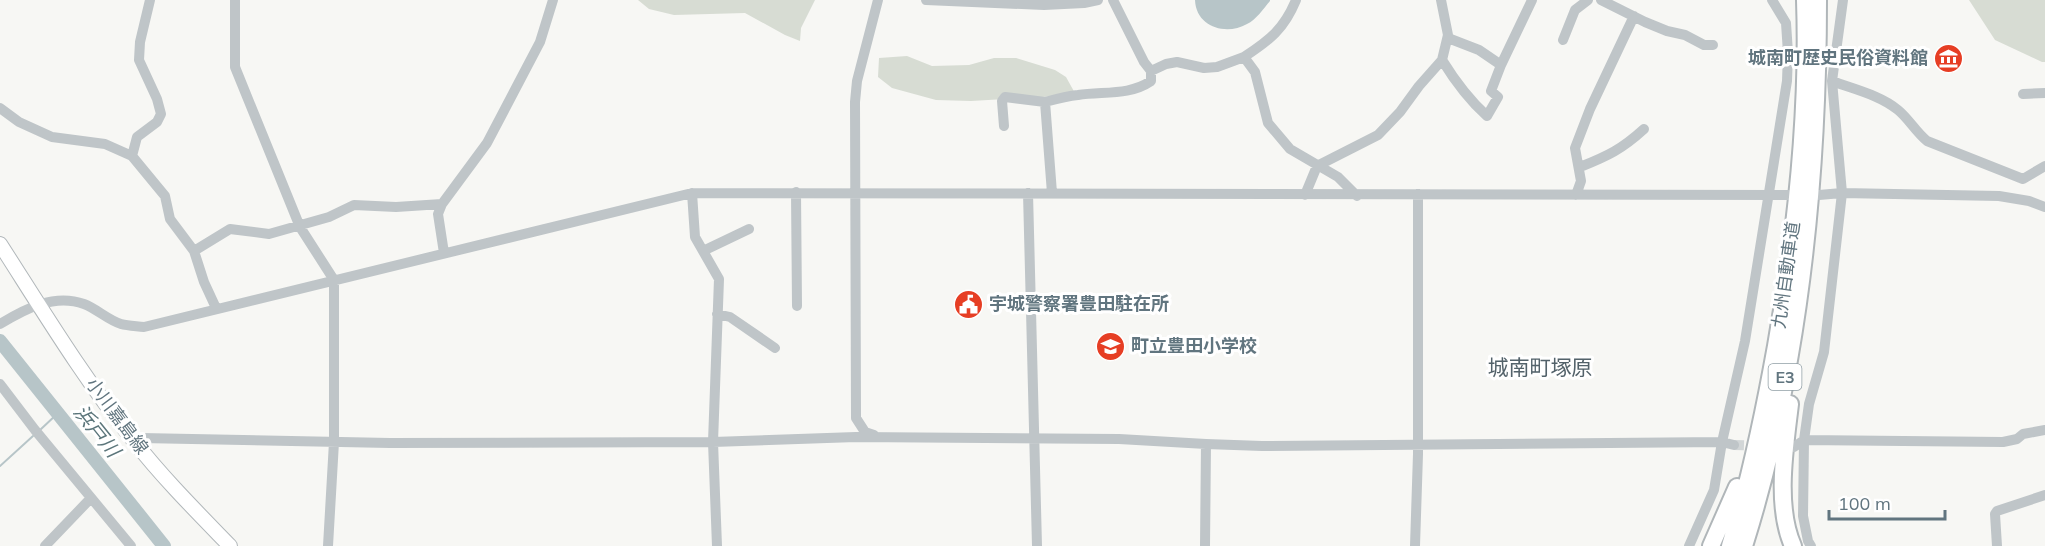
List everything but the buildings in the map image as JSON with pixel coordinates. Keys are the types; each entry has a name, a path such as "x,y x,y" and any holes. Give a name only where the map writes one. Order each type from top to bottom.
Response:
{"highway":[{"name":"九州自動車道","path":"1730,546 1758,439 1784,297 1801,160 1805,0"},
{"name":"九州自動車道","path":"1744,546 1773,439 1815,199 1818,0"},
{"path":"1793,546 1787,532 1783,497 1786,439 1815,199"},
{"path":"1711,546 1725,518 1740,478 1784,297"}],"main road":[{"name":"小川嘉島線","path":"0,244 94,388 134,442 184,500 230,546"}],"street":[{"path":"132,156 137,137 157,122 161,114 157,99 139,60 140,42 150,0"},
{"path":"236,0 235,67 300,227 334,279 334,442 328,546"},
{"path":"444,253 438,214 442,204 487,143 540,42 553,0"},
{"path":"878,0 857,81 855,102 856,418 865,432 878,437"},
{"path":"926,0 1044,5 1098,0"},
{"path":"1004,126 1002,101 1005,97 1045,102 1080,94 1119,92 1143,87 1151,81 1151,71 1144,62 1113,0"},
{"path":"1151,71 1177,62 1204,69 1245,57 1275,35 1290,14 1296,0"},
{"path":"1305,195 1317,166 1378,135 1401,112 1419,86 1442,60 1448,38 1441,0"},
{"path":"1442,60 1456,84 1487,116 1498,97 1491,91 1501,65 1532,0"},
{"path":"1563,40 1575,10 1588,0"},
{"path":"1601,0 1667,31 1685,35 1704,45 1713,45"},
{"path":"1689,546 1714,490 1722,442 1745,341 1787,81 1786,23 1772,0"},
{"path":"1811,546 1803,516 1799,444 1824,352 1842,193 1832,81 1843,0"},
{"path":"1576,195 1581,181 1575,148 1590,109 1634,16"},
{"path":"1448,38 1479,50 1501,65"},
{"path":"1245,57 1255,72 1268,123 1290,148 1338,177 1357,195"},
{"path":"1832,81 1887,102 1899,111 1915,132 1927,141 2023,179"},
{"path":"2023,94 2045,93"},
{"path":"1045,102 1052,193"},
{"path":"0,108 19,122 52,137 105,144 132,156 165,196 170,219 194,251 204,282 216,308"},
{"path":"1580,167 1604,158 1625,146 1644,129"},
{"path":"2023,179 2045,166"},
{"path":"2023,179 2030,201"},
{"path":"796,192 797,306"},
{"path":"0,324 25,309 39,304 72,301 85,304 119,324 144,327 692,193 1788,195"},
{"path":"692,193 695,237 719,279 713,442 717,546"},
{"path":"1028,193 1037,546"},
{"path":"1815,199 1842,193 2006,197 2030,201 2045,207"},
{"path":"1415,546 1418,444 1418,194"},
{"path":"194,251 230,229 269,234 300,227 354,205 396,207 442,204"},
{"path":"703,251 749,229"},
{"path":"717,314 730,318 775,348"},
{"path":"0,384 131,546"},
{"path":"1799,444 2003,442 2017,439 2023,434 2045,430"},
{"path":"134,442 141,438 334,442 713,442 878,437 1119,439 1206,444 1722,442 1734,445"},
{"path":"1205,546 1206,444"},
{"path":"1997,546 1995,514 1997,511 2045,495"},
{"path":"45,546 92,498"}],"shaded area":[{"path":"638,0 815,0 801,28 800,41 745,13 674,15 649,9"},
{"path":"1195,0 1270,1 1250,22 1239,28 1222,29 1206,23 1197,9"},
{"path":"1969,0 2045,0 2045,62 1995,40"},
{"path":"907,56 932,66 969,65 994,58 1016,58 1055,70 1066,77 1076,95 971,101 936,100 892,88 878,77 879,58"}],"waterway":[{"name":"浜戸川","path":"0,341 164,546"},
{"path":"40,430 57,414"},
{"path":"0,466 33,436"}],"tunnel":[{"path":"1734,445 1761,446"}],"place":[{"name":"城南町歴史民俗資料館","path":"1949,58"},
{"name":"宇城警察署豊田駐在所","path":"968,304"},
{"name":"町立豊田小学校","path":"1110,346"}],"district":[{"name":"城南町塚原","path":"1540,368"}]}
